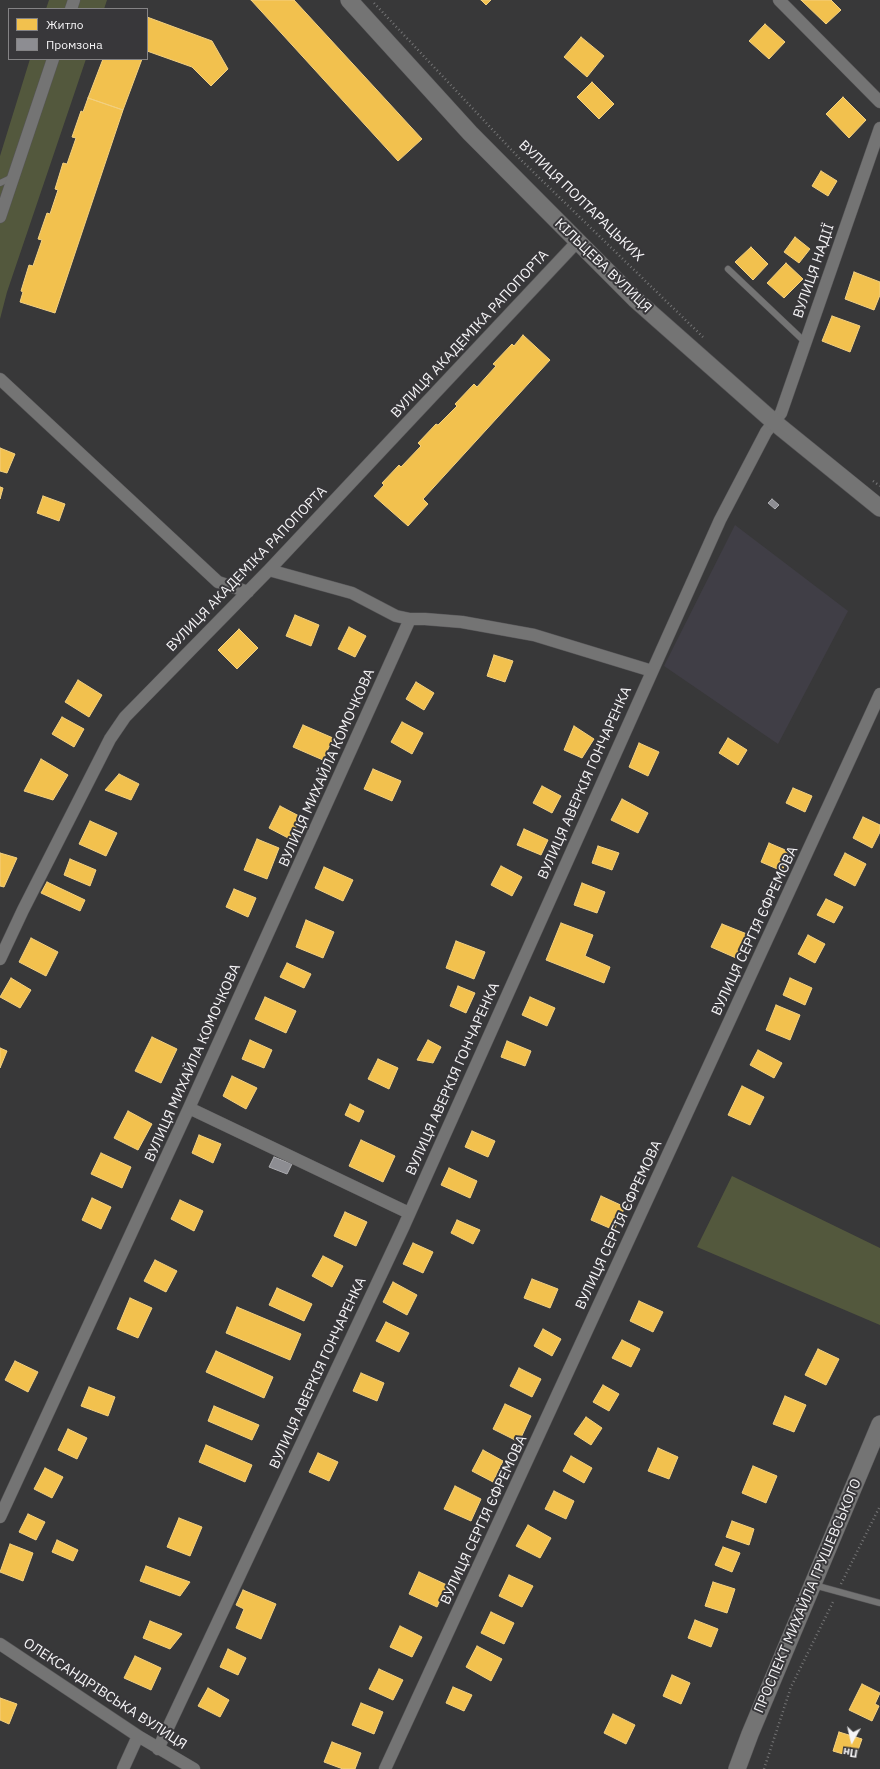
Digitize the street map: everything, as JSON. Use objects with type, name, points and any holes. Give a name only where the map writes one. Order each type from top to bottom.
[{"type":"main road","name":"КІЛЬЦЕВА ВУЛИЦЯ","points":[[349,0],[470,133],[577,242],[672,333],[774,422],[880,508]]},
{"type":"main road","name":"ПРОСПЕКТ МИХАЙЛА ГРУШЕВСЬКОГО","points":[[737,1769],[750,1734],[880,1424]]},
{"type":"street","points":[[779,0],[880,102]]},
{"type":"street","points":[[0,217],[53,60]]},
{"type":"street","name":"ВУЛИЦЯ НАДІЇ","points":[[774,422],[780,413],[880,128]]},
{"type":"street","name":"ВУЛИЦЯ АКАДЕМІКА РАПОПОРТА","points":[[0,959],[23,910],[114,734],[125,717],[269,570],[577,242]]},
{"type":"street","points":[[0,379],[218,582],[248,592]]},
{"type":"street","name":"ВУЛИЦЯ АВЕРКІЯ ГОНЧАРЕНКА","points":[[158,1748],[410,1213],[720,520],[766,432],[774,422]]},
{"type":"street","points":[[269,570],[352,593],[396,616],[410,620],[425,619],[462,622],[534,635],[652,671]]},
{"type":"street","name":"ВУЛИЦЯ МИХАЙЛА КОМОЧКОВА","points":[[0,1517],[189,1108],[410,620]]},
{"type":"street","name":"ВУЛИЦЯ СЕРГІЯ ЄФРЕМОВА","points":[[385,1769],[880,694]]},
{"type":"street","points":[[189,1108],[410,1213]]},
{"type":"street","name":"ОЛЕКСАНДРІВСЬКА ВУЛИЦЯ","points":[[0,1644],[53,1681],[138,1736],[194,1769]]},
{"type":"street","points":[[123,1769],[138,1736]]},
{"type":"lane","points":[[0,183],[13,177]]},
{"type":"lane","points":[[728,269],[805,342]]},
{"type":"lane","points":[[813,1585],[880,1603]]},
{"type":"path","name":"ВУЛИЦЯ ПОЛТАРАЦЬКИХ","points":[[371,0],[520,160],[707,341]]},
{"type":"path","points":[[764,1769],[791,1687],[880,1506]]},
{"type":"shaded area","points":[[735,525],[848,611],[778,744],[664,666]]},
{"type":"green space","points":[[49,0],[107,0],[104,8],[46,8]]},
{"type":"green space","points":[[30,60],[86,60],[7,292],[0,319],[0,156]]},
{"type":"green space","points":[[732,1176],[880,1248],[880,1325],[697,1247]]},
{"type":"building: Житло","points":[[251,0],[294,0],[422,139],[398,161]]},
{"type":"building: Житло","points":[[481,0],[491,0],[486,5]]},
{"type":"building: Житло","points":[[801,0],[831,0],[841,10],[826,24]]},
{"type":"building: Житло","points":[[148,17],[212,41],[228,69],[211,86],[192,67],[148,51]]},
{"type":"building: Житло","points":[[765,24],[785,42],[769,59],[749,41]]},
{"type":"building: Житло","points":[[581,37],[604,56],[587,77],[564,57]]},
{"type":"building: Житло","points":[[103,60],[142,60],[123,110],[88,98]]},
{"type":"building: Житло","points":[[592,82],[614,104],[599,119],[577,97]]},
{"type":"building: Житло","points":[[843,97],[866,120],[849,138],[826,114]]},
{"type":"building: Житло","points":[[88,98],[123,110],[55,313],[20,302],[23,292],[21,291],[29,265],[33,266],[42,240],[38,239],[47,213],[50,214],[58,190],[55,189],[63,163],[67,164],[76,138],[72,137],[81,111],[83,112]]},
{"type":"building: Житло","points":[[821,171],[837,181],[828,196],[812,186]]},
{"type":"building: Житло","points":[[795,237],[810,249],[799,263],[784,252]]},
{"type":"building: Житло","points":[[751,247],[768,264],[753,280],[735,262]]},
{"type":"building: Житло","points":[[786,263],[803,279],[784,298],[767,283]]},
{"type":"building: Житло","points":[[854,272],[880,282],[880,295],[874,310],[845,299]]},
{"type":"building: Житло","points":[[832,316],[860,326],[850,352],[822,341]]},
{"type":"building: Житло","points":[[523,335],[550,360],[423,499],[428,504],[408,526],[374,496],[384,485],[382,483],[399,465],[401,467],[421,446],[418,443],[436,424],[438,425],[457,406],[455,404],[474,384],[477,387],[496,366],[493,364],[512,344],[514,346]]},
{"type":"building: Житло","points":[[0,448],[15,454],[7,473],[0,471]]},
{"type":"building: Житло","points":[[0,487],[3,488],[0,499]]},
{"type":"building: Житло","points":[[43,496],[65,504],[59,521],[37,513]]},
{"type":"building: Житло","points":[[295,615],[319,625],[311,646],[286,636]]},
{"type":"building: Житло","points":[[349,627],[366,636],[355,657],[338,649]]},
{"type":"building: Житло","points":[[239,629],[258,648],[237,669],[218,650]]},
{"type":"building: Житло","points":[[494,655],[513,661],[505,682],[487,676]]},
{"type":"building: Житло","points":[[78,680],[102,695],[89,717],[65,702]]},
{"type":"building: Житло","points":[[416,682],[434,693],[424,710],[406,699]]},
{"type":"building: Житло","points":[[62,717],[84,729],[74,747],[52,734]]},
{"type":"building: Житло","points":[[402,722],[423,733],[412,754],[391,742]]},
{"type":"building: Житло","points":[[303,725],[333,738],[323,760],[293,747]]},
{"type":"building: Житло","points":[[574,726],[594,739],[582,758],[564,750]]},
{"type":"building: Житло","points":[[728,738],[747,750],[738,765],[719,753]]},
{"type":"building: Житло","points":[[639,743],[659,752],[648,776],[629,767]]},
{"type":"building: Житло","points":[[41,759],[68,775],[53,800],[24,791]]},
{"type":"building: Житло","points":[[373,769],[401,781],[392,801],[364,789]]},
{"type":"building: Житло","points":[[119,774],[139,784],[131,800],[105,790]]},
{"type":"building: Житло","points":[[542,786],[561,796],[552,813],[533,803]]},
{"type":"building: Житло","points":[[793,788],[812,796],[805,812],[786,803]]},
{"type":"building: Житло","points":[[622,799],[648,813],[638,833],[611,820]]},
{"type":"building: Житло","points":[[280,806],[301,817],[290,839],[269,828]]},
{"type":"building: Житло","points":[[863,817],[880,825],[880,832],[872,848],[853,838]]},
{"type":"building: Житло","points":[[90,821],[117,833],[106,856],[79,844]]},
{"type":"building: Житло","points":[[524,829],[548,840],[541,855],[517,845]]},
{"type":"building: Житло","points":[[257,839],[279,848],[267,879],[244,870]]},
{"type":"building: Житло","points":[[769,843],[790,852],[782,871],[761,862]]},
{"type":"building: Житло","points":[[598,846],[619,853],[612,870],[592,863]]},
{"type":"building: Житло","points":[[0,853],[17,858],[4,887],[0,886]]},
{"type":"building: Житло","points":[[845,853],[866,864],[855,886],[834,875]]},
{"type":"building: Житло","points":[[70,859],[96,870],[90,886],[64,875]]},
{"type":"building: Житло","points":[[501,866],[522,877],[512,896],[491,885]]},
{"type":"building: Житло","points":[[324,867],[353,880],[343,901],[315,888]]},
{"type":"building: Житло","points":[[47,882],[85,900],[80,911],[41,893]]},
{"type":"building: Житло","points":[[582,883],[605,892],[597,913],[574,905]]},
{"type":"building: Житло","points":[[234,889],[256,898],[248,917],[226,907]]},
{"type":"building: Житло","points":[[826,899],[843,907],[834,923],[817,915]]},
{"type":"building: Житло","points":[[306,920],[334,932],[323,958],[296,947]]},
{"type":"building: Житло","points":[[561,923],[593,935],[585,956],[610,967],[604,983],[546,960]]},
{"type":"building: Житло","points":[[722,924],[747,934],[736,958],[711,947]]},
{"type":"building: Житло","points":[[808,935],[825,944],[815,963],[798,954]]},
{"type":"building: Житло","points":[[31,938],[58,952],[46,976],[19,962]]},
{"type":"building: Житло","points":[[456,941],[485,952],[474,979],[446,968]]},
{"type":"building: Житло","points":[[287,963],[311,974],[304,988],[280,977]]},
{"type":"building: Житло","points":[[11,978],[31,990],[20,1008],[0,997]]},
{"type":"building: Житло","points":[[790,978],[812,988],[805,1005],[783,995]]},
{"type":"building: Житло","points":[[458,986],[475,993],[466,1013],[450,1006]]},
{"type":"building: Житло","points":[[265,997],[296,1011],[286,1033],[255,1019]]},
{"type":"building: Житло","points":[[530,997],[555,1008],[547,1026],[522,1015]]},
{"type":"building: Житло","points":[[776,1005],[800,1015],[790,1040],[766,1030]]},
{"type":"building: Житло","points":[[152,1037],[177,1049],[161,1083],[135,1071]]},
{"type":"building: Житло","points":[[250,1040],[272,1050],[264,1068],[242,1059]]},
{"type":"building: Житло","points":[[428,1040],[441,1047],[433,1063],[417,1060]]},
{"type":"building: Житло","points":[[507,1041],[531,1051],[525,1066],[501,1057]]},
{"type":"building: Житло","points":[[0,1048],[7,1051],[0,1068]]},
{"type":"building: Житло","points":[[758,1050],[782,1063],[774,1078],[750,1065]]},
{"type":"building: Житло","points":[[378,1059],[398,1068],[389,1089],[368,1079]]},
{"type":"building: Житло","points":[[232,1076],[257,1088],[246,1109],[223,1096]]},
{"type":"building: Житло","points":[[742,1086],[764,1097],[750,1125],[728,1115]]},
{"type":"building: Житло","points":[[350,1104],[364,1111],[359,1122],[345,1115]]},
{"type":"building: Житло","points":[[128,1111],[152,1124],[138,1150],[114,1138]]},
{"type":"building: Житло","points":[[472,1131],[495,1141],[488,1157],[465,1147]]},
{"type":"building: Житло","points":[[199,1135],[221,1144],[213,1163],[192,1153]]},
{"type":"building: Житло","points":[[361,1140],[395,1156],[383,1182],[349,1166]]},
{"type":"building: Житло","points":[[101,1153],[131,1167],[122,1188],[91,1174]]},
{"type":"building: Житло","points":[[449,1168],[477,1181],[470,1198],[441,1185]]},
{"type":"building: Житло","points":[[601,1196],[625,1207],[614,1230],[591,1220]]},
{"type":"building: Житло","points":[[92,1198],[111,1207],[101,1229],[82,1220]]},
{"type":"building: Житло","points":[[180,1200],[203,1211],[194,1231],[171,1219]]},
{"type":"building: Житло","points":[[345,1212],[367,1222],[356,1246],[334,1236]]},
{"type":"building: Житло","points":[[457,1220],[480,1230],[473,1244],[451,1233]]},
{"type":"building: Житло","points":[[413,1243],[433,1252],[423,1273],[403,1264]]},
{"type":"building: Житло","points":[[323,1256],[343,1266],[332,1287],[312,1276]]},
{"type":"building: Житло","points":[[155,1260],[177,1271],[166,1292],[144,1281]]},
{"type":"building: Житло","points":[[532,1279],[558,1289],[550,1308],[524,1298]]},
{"type":"building: Житло","points":[[393,1282],[417,1295],[407,1315],[383,1302]]},
{"type":"building: Житло","points":[[277,1288],[312,1304],[304,1321],[269,1305]]},
{"type":"building: Житло","points":[[130,1298],[152,1308],[138,1338],[117,1329]]},
{"type":"building: Житло","points":[[639,1301],[663,1312],[653,1332],[630,1321]]},
{"type":"building: Житло","points":[[237,1307],[301,1334],[290,1360],[226,1333]]},
{"type":"building: Житло","points":[[386,1322],[409,1333],[399,1352],[376,1341]]},
{"type":"building: Житло","points":[[543,1329],[561,1339],[552,1356],[534,1346]]},
{"type":"building: Житло","points":[[622,1340],[640,1349],[631,1367],[612,1358]]},
{"type":"building: Житло","points":[[818,1349],[839,1359],[826,1385],[805,1375]]},
{"type":"building: Житло","points":[[216,1351],[273,1377],[264,1398],[206,1372]]},
{"type":"building: Житло","points":[[15,1361],[38,1372],[28,1392],[5,1380]]},
{"type":"building: Житло","points":[[519,1368],[541,1379],[532,1397],[510,1386]]},
{"type":"building: Житло","points":[[361,1373],[384,1383],[377,1401],[353,1391]]},
{"type":"building: Житло","points":[[603,1385],[619,1394],[609,1411],[593,1402]]},
{"type":"building: Житло","points":[[89,1387],[115,1397],[108,1416],[81,1406]]},
{"type":"building: Житло","points":[[785,1396],[806,1405],[794,1432],[773,1424]]},
{"type":"building: Житло","points":[[505,1404],[531,1416],[519,1442],[493,1429]]},
{"type":"building: Житло","points":[[214,1406],[259,1425],[252,1440],[208,1421]]},
{"type":"building: Житло","points":[[586,1417],[602,1428],[591,1445],[574,1434]]},
{"type":"building: Житло","points":[[68,1429],[87,1438],[77,1459],[58,1450]]},
{"type":"building: Житло","points":[[206,1445],[252,1465],[245,1482],[199,1462]]},
{"type":"building: Житло","points":[[658,1448],[678,1457],[669,1479],[648,1471]]},
{"type":"building: Житло","points":[[483,1450],[503,1461],[493,1482],[472,1471]]},
{"type":"building: Житло","points":[[318,1453],[338,1462],[329,1481],[309,1472]]},
{"type":"building: Житло","points":[[571,1456],[592,1468],[584,1483],[563,1471]]},
{"type":"building: Житло","points":[[753,1466],[777,1476],[766,1503],[742,1493]]},
{"type":"building: Житло","points":[[45,1468],[63,1477],[52,1498],[34,1489]]},
{"type":"building: Житло","points":[[455,1486],[481,1499],[471,1521],[444,1509]]},
{"type":"building: Житло","points":[[554,1491],[574,1501],[566,1519],[545,1509]]},
{"type":"building: Житло","points":[[28,1514],[45,1522],[36,1540],[19,1532]]},
{"type":"building: Житло","points":[[179,1518],[202,1527],[190,1556],[167,1547]]},
{"type":"building: Житло","points":[[732,1521],[754,1529],[749,1545],[726,1537]]},
{"type":"building: Житло","points":[[528,1525],[551,1538],[540,1558],[516,1546]]},
{"type":"building: Житло","points":[[57,1540],[78,1550],[73,1561],[52,1552]]},
{"type":"building: Житло","points":[[10,1544],[33,1553],[23,1581],[0,1572]]},
{"type":"building: Житло","points":[[723,1547],[740,1553],[732,1572],[715,1565]]},
{"type":"building: Житло","points":[[146,1566],[190,1582],[180,1596],[140,1581]]},
{"type":"building: Житло","points":[[419,1572],[447,1585],[437,1607],[409,1594]]},
{"type":"building: Житло","points":[[509,1575],[533,1586],[522,1607],[499,1596]]},
{"type":"building: Житло","points":[[713,1582],[735,1589],[727,1613],[705,1606]]},
{"type":"building: Житло","points":[[243,1590],[276,1604],[261,1639],[236,1628],[244,1609],[236,1605]]},
{"type":"building: Житло","points":[[491,1612],[514,1623],[504,1644],[481,1633]]},
{"type":"building: Житло","points":[[695,1620],[718,1629],[711,1647],[688,1638]]},
{"type":"building: Житло","points":[[150,1621],[182,1634],[170,1649],[143,1638]]},
{"type":"building: Житло","points":[[400,1626],[422,1637],[412,1657],[390,1647]]},
{"type":"building: Житло","points":[[477,1646],[502,1659],[491,1681],[466,1667]]},
{"type":"building: Житло","points":[[228,1649],[246,1658],[238,1675],[220,1667]]},
{"type":"building: Житло","points":[[135,1656],[161,1668],[151,1690],[124,1678]]},
{"type":"building: Житло","points":[[379,1669],[403,1680],[393,1700],[369,1689]]},
{"type":"building: Житло","points":[[672,1675],[690,1683],[681,1704],[663,1696]]},
{"type":"building: Житло","points":[[862,1684],[880,1693],[875,1704],[879,1706],[872,1721],[849,1710]]},
{"type":"building: Житло","points":[[453,1687],[472,1695],[464,1711],[446,1703]]},
{"type":"building: Житло","points":[[208,1688],[229,1700],[220,1717],[198,1706]]},
{"type":"building: Житло","points":[[0,1698],[17,1704],[9,1724],[0,1720]]},
{"type":"building: Житло","points":[[361,1703],[383,1712],[374,1734],[352,1725]]},
{"type":"building: Житло","points":[[613,1714],[635,1725],[626,1744],[604,1733]]},
{"type":"building: Житло","points":[[839,1732],[862,1739],[857,1753],[846,1749],[843,1754],[833,1751]]},
{"type":"building: Житло","points":[[332,1742],[361,1753],[355,1769],[343,1769],[324,1762]]},
{"type":"building: Промзона","points":[[772,499],[779,505],[775,509],[768,503]]},
{"type":"building: Промзона","points":[[274,1157],[292,1164],[287,1174],[269,1167]]}]
